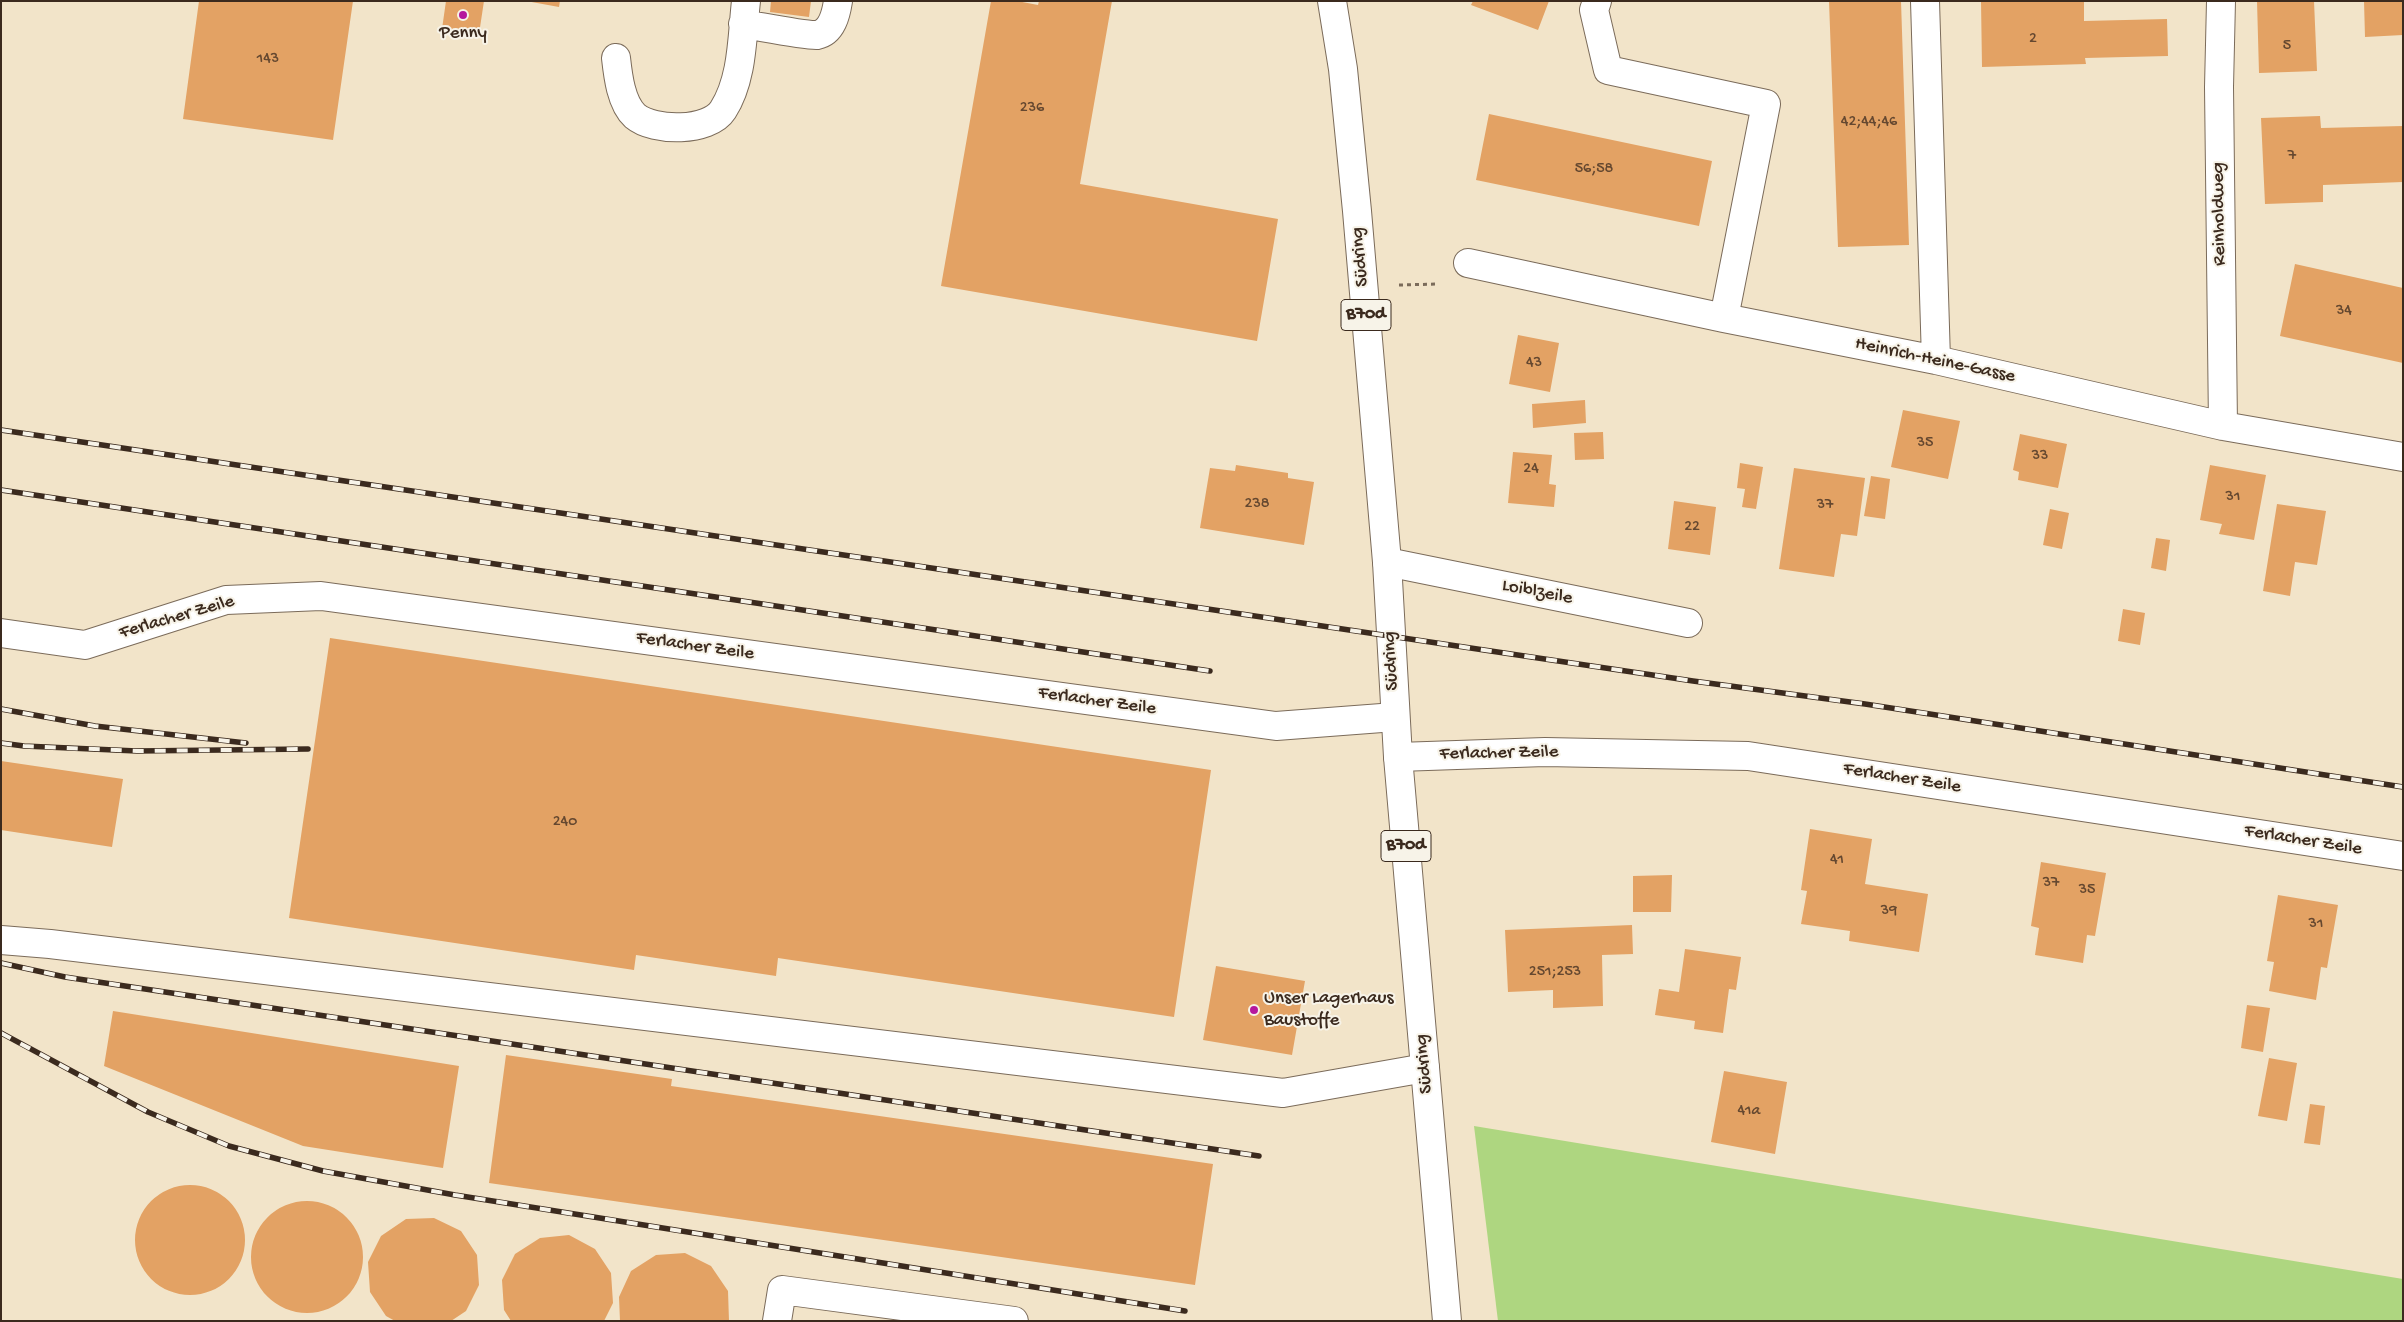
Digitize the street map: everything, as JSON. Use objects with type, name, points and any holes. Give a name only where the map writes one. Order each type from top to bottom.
[{"type":"street","points":[[616,58],[620,90],[635,116],[659,126],[688,128],[710,122],[722,112],[731,96],[736,78],[745,13],[816,35],[828,28],[836,16],[838,1]]},
{"type":"street","name":"Südring","points":[[1332,1],[1343,69],[1363,287],[1386,562],[1398,756],[1447,1321]]},
{"type":"street","points":[[1597,1],[1594,10],[1608,70],[1766,104],[1724,318]]},
{"type":"street","points":[[1925,1],[1936,360]]},
{"type":"street","name":"Reinholdweg","points":[[2221,1],[2219,87],[2223,426]]},
{"type":"street","name":"Heinrich-Heine-Gasse","points":[[1468,263],[1724,318],[1936,360],[2223,426],[2403,457]]},
{"type":"street","name":"Loiblzeile","points":[[1386,562],[1688,623]]},
{"type":"street","name":"Ferlacher Zeile","points":[[1,633],[85,645],[226,600],[321,596],[1276,726],[1395,718]]},
{"type":"street","name":"Ferlacher Zeile","points":[[1398,756],[1545,752],[1748,756],[2403,856]]},
{"type":"street","points":[[1,940],[60,945],[1283,1093],[1425,1068]]},
{"type":"street","points":[[777,1321],[782,1290],[1014,1321]]},
{"type":"path","points":[[1363,287],[1466,282],[1468,263]]},
{"type":"green space","points":[[1474,1126],[2403,1279],[2403,1321],[1498,1321]]},
{"type":"building","points":[[199,1],[353,1],[333,140],[183,119]]},
{"type":"building","name":"Penny","points":[[446,1],[484,1],[479,34],[442,29]]},
{"type":"building","name":"Penny","points":[[526,1],[560,1],[559,7]]},
{"type":"building","points":[[771,1],[811,1],[809,17],[770,12]]},
{"type":"building","points":[[991,1],[1017,1],[1038,5],[1039,1],[1112,1],[1080,184],[1278,219],[1257,341],[941,286]]},
{"type":"building","points":[[1473,1],[1549,1],[1538,30],[1471,5]]},
{"type":"building","points":[[1829,1],[1901,1],[1909,245],[1838,247]]},
{"type":"building","points":[[1981,1],[2084,1],[2084,21],[2167,19],[2168,56],[2085,58],[2086,64],[1982,67]]},
{"type":"building","points":[[2257,1],[2314,1],[2317,71],[2259,73]]},
{"type":"building","points":[[2364,1],[2403,1],[2403,35],[2365,37]]},
{"type":"building","points":[[1489,114],[1712,161],[1699,226],[1476,180]]},
{"type":"building","points":[[2320,116],[2321,128],[2403,126],[2403,182],[2323,185],[2323,202],[2265,204],[2261,118]]},
{"type":"building","points":[[2295,264],[2403,288],[2403,363],[2280,336]]},
{"type":"building","points":[[1518,335],[1559,343],[1550,392],[1509,384]]},
{"type":"building","points":[[1585,400],[1586,423],[1533,428],[1532,404]]},
{"type":"building","points":[[1903,410],[1960,421],[1948,479],[1891,467]]},
{"type":"building","points":[[1603,432],[1604,459],[1575,460],[1574,433]]},
{"type":"building","points":[[2020,434],[2067,444],[2058,488],[2018,480],[2019,472],[2013,470]]},
{"type":"building","points":[[1513,452],[1552,455],[1549,484],[1556,485],[1554,507],[1508,503]]},
{"type":"building","points":[[1740,463],[1763,467],[1756,509],[1742,507],[1745,489],[1737,488]]},
{"type":"building","points":[[1236,465],[1288,473],[1288,478],[1314,482],[1304,545],[1200,528],[1210,468],[1235,471]]},
{"type":"building","points":[[2210,465],[2266,475],[2254,540],[2219,534],[2222,524],[2200,520]]},
{"type":"building","points":[[1794,468],[1865,478],[1857,536],[1841,534],[1834,577],[1779,569]]},
{"type":"building","points":[[1871,476],[1890,479],[1885,519],[1864,516]]},
{"type":"building","points":[[1674,501],[1716,507],[1710,555],[1668,549]]},
{"type":"building","points":[[2277,504],[2326,511],[2317,565],[2295,562],[2290,596],[2263,591]]},
{"type":"building","points":[[2050,509],[2069,513],[2062,549],[2043,545]]},
{"type":"building","points":[[2156,538],[2170,540],[2166,571],[2151,568]]},
{"type":"building","points":[[2123,609],[2145,613],[2140,645],[2118,641]]},
{"type":"building","points":[[330,638],[1211,770],[1174,1017],[778,958],[776,976],[636,955],[634,970],[289,918]]},
{"type":"building","points":[[1,761],[123,779],[112,847],[1,830]]},
{"type":"building","points":[[1810,829],[1872,839],[1865,884],[1928,894],[1919,952],[1849,941],[1850,931],[1801,924],[1807,891],[1801,890]]},
{"type":"building","points":[[2041,862],[2106,873],[2095,936],[2087,935],[2083,963],[2035,955],[2039,928],[2031,926]]},
{"type":"building","points":[[1672,875],[1671,912],[1633,912],[1633,876]]},
{"type":"building","points":[[2278,895],[2338,905],[2327,968],[2321,967],[2316,1000],[2269,991],[2274,962],[2267,961]]},
{"type":"building","points":[[1632,925],[1633,954],[1602,955],[1603,1006],[1553,1008],[1553,990],[1508,992],[1505,930]]},
{"type":"building","points":[[1685,949],[1741,957],[1736,990],[1729,989],[1723,1033],[1694,1029],[1695,1021],[1655,1015],[1659,989],[1679,992]]},
{"type":"building","name":"Unser Lagerhaus Baustoffe","points":[[1216,966],[1305,981],[1292,1055],[1203,1040]]},
{"type":"building","points":[[2247,1005],[2270,1008],[2263,1052],[2241,1048]]},
{"type":"building","points":[[113,1011],[459,1066],[443,1168],[303,1146],[104,1066]]},
{"type":"building","points":[[506,1055],[672,1079],[671,1086],[1213,1164],[1195,1285],[489,1183]]},
{"type":"building","points":[[2269,1058],[2297,1063],[2287,1121],[2258,1116]]},
{"type":"building","points":[[1724,1071],[1787,1082],[1775,1154],[1711,1142]]},
{"type":"building","points":[[2310,1104],[2325,1106],[2320,1145],[2304,1143]]},
{"type":"building","points":[[190,1185],[211,1189],[229,1201],[241,1219],[245,1240],[241,1261],[229,1279],[211,1291],[190,1295],[169,1291],[151,1279],[139,1261],[135,1240],[139,1219],[151,1201],[169,1189]]},
{"type":"building","points":[[307,1201],[318,1202],[328,1206],[346,1218],[358,1236],[362,1246],[362,1268],[358,1278],[346,1296],[328,1308],[318,1312],[307,1313],[296,1312],[286,1308],[268,1296],[256,1278],[252,1268],[251,1257],[252,1246],[256,1236],[268,1218],[286,1206],[296,1202]]},
{"type":"building","points":[[434,1218],[461,1231],[477,1255],[479,1285],[466,1311],[451,1321],[395,1321],[386,1316],[370,1292],[368,1262],[381,1236],[406,1219]]},
{"type":"building","points":[[569,1235],[595,1249],[611,1273],[613,1303],[604,1321],[511,1321],[504,1310],[502,1280],[515,1254],[540,1238]]},
{"type":"building","points":[[685,1253],[711,1266],[728,1291],[729,1321],[620,1321],[619,1297],[631,1271],[656,1255]]},
{"type":"railway","points":[[1,430],[1693,681],[1865,704],[2403,787]]},
{"type":"railway","points":[[1,490],[1210,671]]},
{"type":"railway","points":[[1,709],[95,726],[246,743]]},
{"type":"railway","points":[[1,743],[24,746],[137,751],[308,749]]},
{"type":"railway","points":[[1,963],[65,977],[1259,1156]]},
{"type":"railway","points":[[1,1033],[148,1112],[229,1146],[323,1171],[455,1195],[1185,1311]]},
{"type":"place","name":"Penny","points":[[463,15]]},
{"type":"place","name":"Unser Lagerhaus Baustoffe","points":[[1254,1010]]}]
